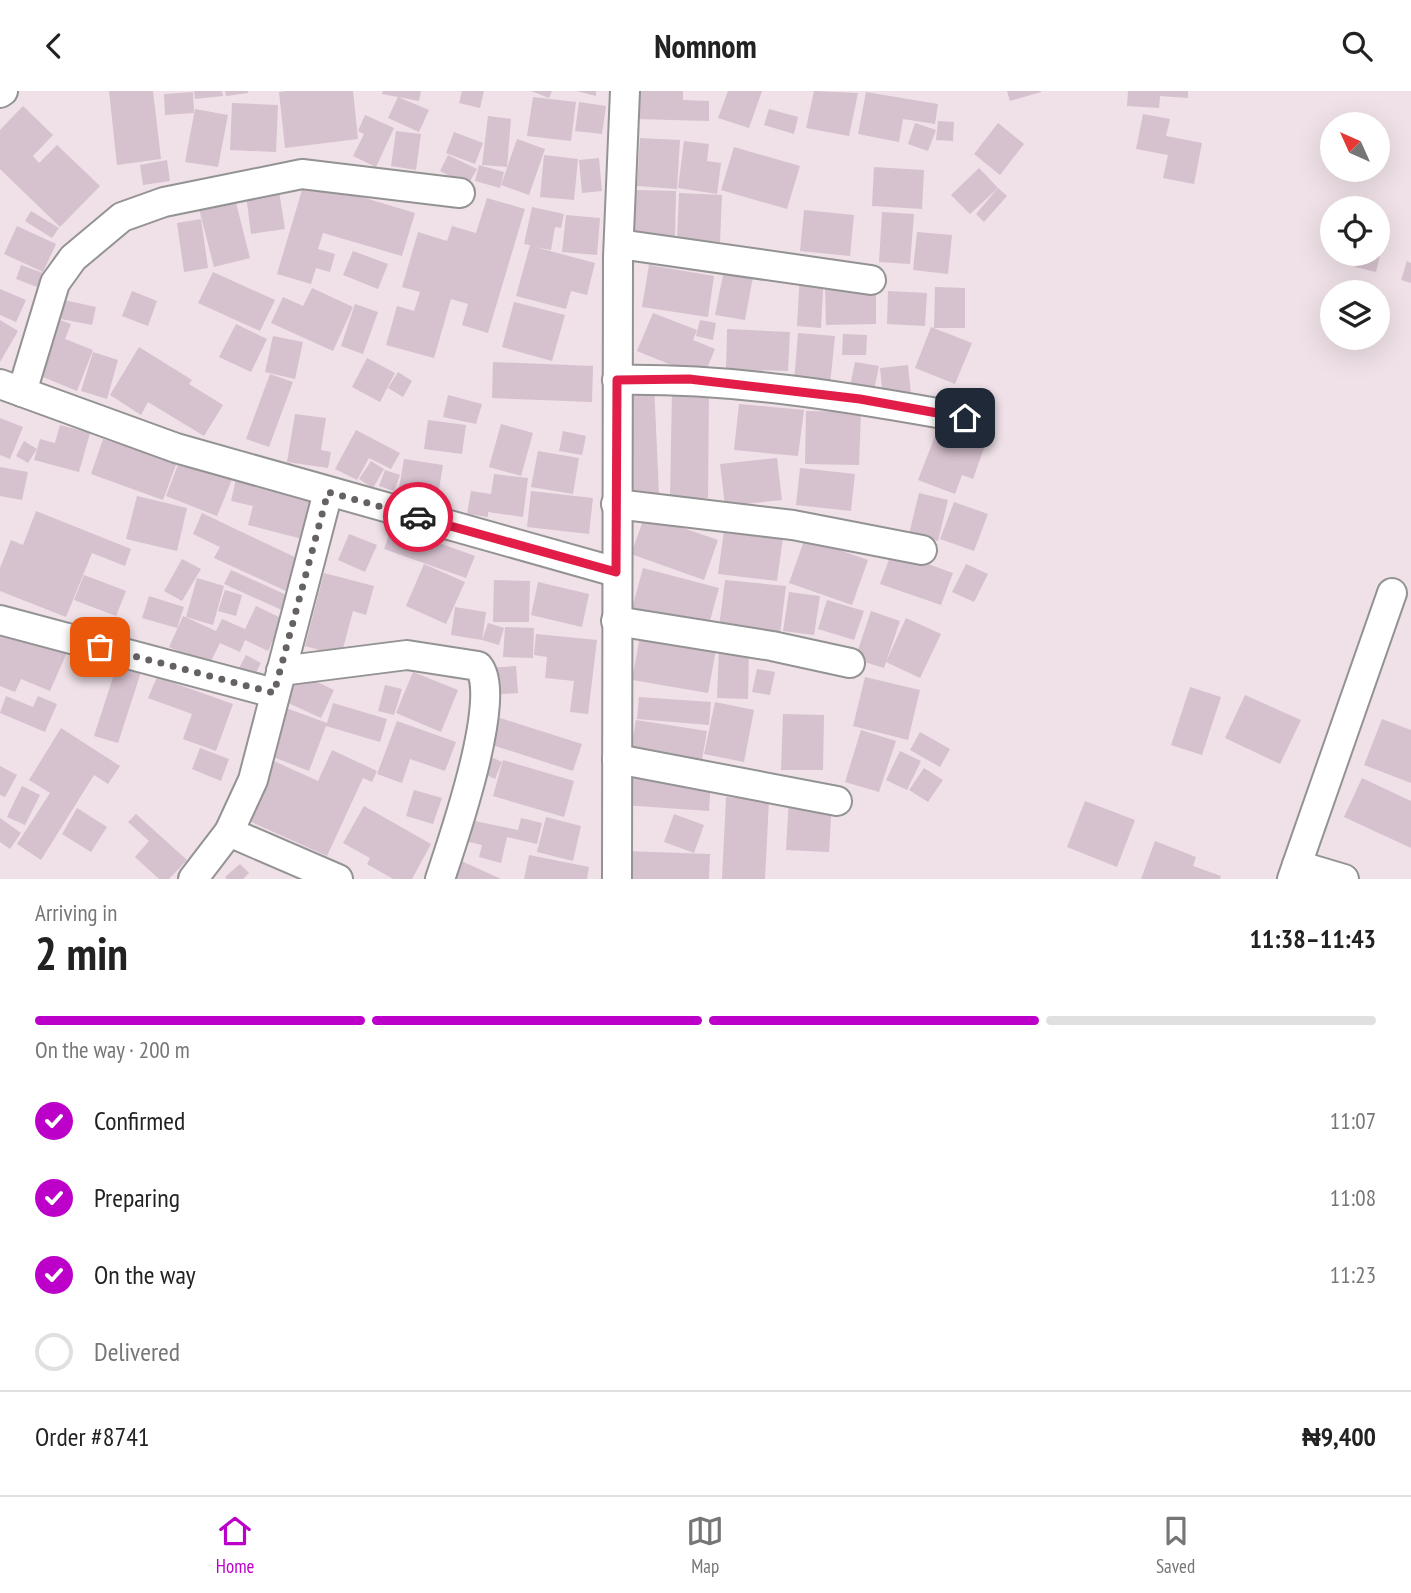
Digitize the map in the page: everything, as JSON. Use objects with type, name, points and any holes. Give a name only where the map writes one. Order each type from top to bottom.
[{"type":"street","points":[[617,879],[617,380],[625,91]]},
{"type":"street","points":[[460,193],[302,174],[164,202],[122,218],[73,258],[55,283],[11,388],[176,448],[616,572]]},
{"type":"street","points":[[619,244],[871,280]]},
{"type":"street","points":[[617,380],[689,379],[860,399],[965,418]]},
{"type":"street","points":[[193,879],[229,832],[253,780],[328,492]]},
{"type":"street","points":[[616,504],[793,525],[922,550]]},
{"type":"street","points":[[1344,879],[1295,872],[1392,593]]},
{"type":"street","points":[[0,620],[277,682],[407,655],[478,666],[485,681],[477,755],[472,781],[440,879]]},
{"type":"street","points":[[617,621],[772,646],[850,663]]},
{"type":"street","points":[[617,758],[837,801]]},
{"type":"street","points":[[229,832],[338,879]]},
{"type":"building","points":[[109,91],[153,91],[161,159],[117,165]]},
{"type":"building","points":[[194,91],[222,91],[223,96],[195,99]]},
{"type":"building","points":[[225,91],[248,91],[248,93],[226,96]]},
{"type":"building","points":[[353,91],[358,139],[285,148],[279,92]]},
{"type":"building","points":[[383,91],[421,91],[419,101],[382,94]]},
{"type":"building","points":[[462,91],[484,91],[480,108],[459,103]]},
{"type":"building","points":[[531,91],[552,91],[549,98]]},
{"type":"building","points":[[576,91],[596,91],[596,96]]},
{"type":"building","points":[[636,91],[683,91],[683,100],[709,101],[709,121],[635,119]]},
{"type":"building","points":[[728,91],[762,91],[749,128],[718,118]]},
{"type":"building","points":[[814,91],[858,93],[849,136],[806,128]]},
{"type":"building","points":[[1007,91],[1041,91],[1041,92],[1010,101]]},
{"type":"building","points":[[1128,91],[1188,91],[1188,98],[1160,96],[1159,108],[1127,106]]},
{"type":"building","points":[[193,92],[194,113],[165,115],[164,94]]},
{"type":"building","points":[[866,92],[938,104],[935,124],[903,119],[899,142],[858,134]]},
{"type":"building","points":[[398,97],[429,110],[419,132],[388,118]]},
{"type":"building","points":[[533,97],[576,102],[571,141],[527,136]]},
{"type":"building","points":[[579,102],[606,106],[602,134],[575,131]]},
{"type":"building","points":[[232,103],[278,105],[276,152],[230,150]]},
{"type":"building","points":[[23,106],[53,135],[33,156],[39,163],[57,145],[100,186],[60,227],[0,169],[0,130]]},
{"type":"building","points":[[195,109],[228,115],[218,167],[185,162]]},
{"type":"building","points":[[769,109],[798,117],[794,134],[764,125]]},
{"type":"building","points":[[1143,114],[1170,119],[1166,136],[1202,143],[1194,184],[1163,178],[1168,155],[1136,149]]},
{"type":"building","points":[[365,115],[394,128],[376,167],[353,156],[364,134],[358,131]]},
{"type":"building","points":[[488,116],[511,119],[507,167],[482,165]]},
{"type":"building","points":[[938,121],[954,122],[953,141],[936,140]]},
{"type":"building","points":[[915,123],[936,130],[928,151],[908,144]]},
{"type":"building","points":[[998,123],[1024,144],[1000,175],[974,154]]},
{"type":"building","points":[[396,131],[421,134],[416,170],[391,166]]},
{"type":"building","points":[[454,132],[483,143],[475,164],[446,153]]},
{"type":"building","points":[[640,138],[680,140],[677,189],[637,186]]},
{"type":"building","points":[[517,139],[545,149],[529,195],[501,185]]},
{"type":"building","points":[[684,141],[709,144],[707,161],[721,163],[717,194],[678,188]]},
{"type":"building","points":[[734,147],[800,166],[787,209],[721,190]]},
{"type":"building","points":[[448,155],[477,169],[468,185],[440,171]]},
{"type":"building","points":[[544,155],[578,159],[574,200],[540,197]]},
{"type":"building","points":[[599,158],[602,191],[582,193],[579,160]]},
{"type":"building","points":[[167,160],[170,181],[143,185],[140,165]]},
{"type":"building","points":[[479,165],[504,172],[500,188],[475,181]]},
{"type":"building","points":[[874,167],[924,170],[922,209],[872,206]]},
{"type":"building","points":[[979,168],[998,188],[970,214],[951,195]]},
{"type":"building","points":[[305,180],[415,213],[402,256],[323,233],[318,249],[335,254],[330,272],[316,268],[311,284],[277,274]]},
{"type":"building","points":[[998,188],[1007,196],[984,222],[976,214]]},
{"type":"building","points":[[635,190],[676,191],[675,236],[634,235]]},
{"type":"building","points":[[279,191],[285,229],[251,234],[246,195]]},
{"type":"building","points":[[679,193],[722,195],[720,242],[677,240]]},
{"type":"building","points":[[487,198],[525,209],[488,333],[462,325],[468,304],[451,299],[434,358],[386,345],[397,306],[414,311],[420,292],[402,287],[418,232],[447,241],[452,226],[476,233]]},
{"type":"building","points":[[235,199],[250,258],[214,267],[199,209]]},
{"type":"building","points":[[532,207],[564,214],[561,228],[555,227],[551,250],[535,247],[595,263],[587,295],[571,291],[566,309],[516,296],[530,245],[524,244]]},
{"type":"building","points":[[804,210],[854,215],[850,256],[800,251]]},
{"type":"building","points":[[31,211],[59,228],[52,238],[25,221]]},
{"type":"building","points":[[882,212],[914,214],[910,264],[879,262]]},
{"type":"building","points":[[566,215],[600,218],[597,255],[562,252]]},
{"type":"building","points":[[201,219],[208,268],[184,272],[177,223]]},
{"type":"building","points":[[17,226],[56,244],[43,272],[4,254]]},
{"type":"building","points":[[917,232],[952,235],[948,274],[913,270]]},
{"type":"building","points":[[353,251],[388,264],[378,289],[343,275]]},
{"type":"building","points":[[1407,261],[1411,263],[1411,283],[1401,280]]},
{"type":"building","points":[[21,265],[43,273],[37,287],[16,279]]},
{"type":"building","points":[[649,265],[714,276],[708,317],[642,307]]},
{"type":"building","points":[[725,265],[754,271],[745,320],[715,315]]},
{"type":"building","points":[[1355,266],[1378,266],[1376,272]]},
{"type":"building","points":[[213,272],[275,300],[260,331],[198,303]]},
{"type":"building","points":[[800,273],[824,274],[821,328],[797,326]]},
{"type":"building","points":[[825,287],[876,287],[876,324],[826,325]]},
{"type":"building","points":[[935,287],[965,288],[965,328],[934,328]]},
{"type":"building","points":[[312,288],[353,307],[333,351],[271,323],[283,297],[303,306]]},
{"type":"building","points":[[0,289],[26,300],[16,322],[0,315]]},
{"type":"building","points":[[132,291],[157,301],[148,326],[122,316]]},
{"type":"building","points":[[888,291],[927,293],[925,326],[887,324]]},
{"type":"building","points":[[64,300],[96,307],[92,325],[61,319]]},
{"type":"building","points":[[514,302],[565,315],[552,361],[502,347]]},
{"type":"building","points":[[355,304],[378,312],[363,354],[341,346]]},
{"type":"building","points":[[653,313],[697,330],[693,340],[715,349],[703,378],[637,351]]},
{"type":"building","points":[[55,318],[71,324],[65,339],[93,350],[77,391],[33,373]]},
{"type":"building","points":[[0,320],[18,331],[0,362]]},
{"type":"building","points":[[700,320],[716,323],[713,340],[696,336]]},
{"type":"building","points":[[236,324],[267,339],[251,372],[219,357]]},
{"type":"building","points":[[931,327],[972,343],[955,384],[915,368]]},
{"type":"building","points":[[727,329],[790,332],[788,371],[726,369]]},
{"type":"building","points":[[798,333],[835,336],[830,385],[794,381]]},
{"type":"building","points":[[843,334],[867,335],[866,355],[842,355]]},
{"type":"building","points":[[273,336],[303,342],[295,379],[265,372]]},
{"type":"building","points":[[139,347],[192,380],[189,384],[223,405],[204,436],[148,402],[141,415],[110,395]]},
{"type":"building","points":[[93,352],[118,360],[107,399],[81,391]]},
{"type":"building","points":[[367,358],[395,373],[380,402],[352,387]]},
{"type":"building","points":[[493,362],[593,366],[592,402],[492,398]]},
{"type":"building","points":[[855,362],[879,366],[874,390],[850,386]]},
{"type":"building","points":[[908,365],[911,395],[883,398],[880,368]]},
{"type":"building","points":[[398,372],[412,381],[403,397],[388,388]]},
{"type":"building","points":[[270,374],[293,382],[269,447],[246,439]]},
{"type":"building","points":[[654,383],[659,495],[630,496],[625,385]]},
{"type":"building","points":[[672,390],[709,390],[708,498],[670,498]]},
{"type":"building","points":[[448,395],[482,404],[476,424],[443,417]]},
{"type":"building","points":[[739,404],[804,410],[798,456],[734,450]]},
{"type":"building","points":[[806,411],[861,412],[859,465],[805,464]]},
{"type":"building","points":[[295,414],[326,418],[321,450],[331,452],[328,468],[287,462]]},
{"type":"building","points":[[0,418],[23,427],[10,459],[0,455]]},
{"type":"building","points":[[428,420],[466,425],[462,454],[424,449]]},
{"type":"building","points":[[501,424],[533,433],[521,476],[489,467]]},
{"type":"building","points":[[60,425],[90,433],[79,472],[34,460],[40,439],[55,443]]},
{"type":"building","points":[[356,430],[400,453],[391,469],[369,458],[357,480],[335,469]]},
{"type":"building","points":[[563,431],[586,436],[582,455],[559,451]]},
{"type":"building","points":[[937,431],[984,448],[973,479],[962,475],[955,494],[918,480]]},
{"type":"building","points":[[103,439],[177,462],[163,500],[91,474]]},
{"type":"building","points":[[24,441],[37,449],[28,463],[16,456]]},
{"type":"building","points":[[538,451],[579,458],[573,494],[531,487]]},
{"type":"building","points":[[181,457],[233,477],[217,516],[166,496]]},
{"type":"building","points":[[777,458],[782,500],[725,506],[720,464]]},
{"type":"building","points":[[404,459],[443,465],[437,501],[398,494]]},
{"type":"building","points":[[371,461],[384,469],[373,488],[359,479]]},
{"type":"building","points":[[0,467],[28,472],[22,500],[0,496]]},
{"type":"building","points":[[800,468],[855,474],[851,511],[796,505]]},
{"type":"building","points":[[385,470],[400,475],[394,491],[379,486]]},
{"type":"building","points":[[494,474],[528,478],[523,517],[488,512],[488,517],[467,514],[471,491],[491,494]]},
{"type":"building","points":[[236,479],[317,500],[306,540],[248,525],[253,506],[231,501]]},
{"type":"building","points":[[531,491],[593,498],[589,534],[527,527]]},
{"type":"building","points":[[919,493],[948,500],[938,541],[909,534]]},
{"type":"building","points":[[137,496],[187,508],[177,551],[126,539]]},
{"type":"building","points":[[954,502],[988,514],[974,551],[940,539]]},
{"type":"building","points":[[36,511],[131,549],[125,566],[92,553],[66,617],[0,591],[0,568],[11,540],[23,545]]},
{"type":"building","points":[[202,513],[301,560],[286,591],[214,558],[220,547],[193,534]]},
{"type":"building","points":[[645,515],[718,540],[704,580],[631,554]]},
{"type":"building","points":[[392,526],[475,556],[466,578],[384,549]]},
{"type":"building","points":[[724,531],[783,538],[777,581],[718,574]]},
{"type":"building","points":[[349,534],[377,545],[365,572],[338,560]]},
{"type":"building","points":[[805,538],[868,560],[852,605],[789,583]]},
{"type":"building","points":[[892,551],[953,573],[941,605],[880,584]]},
{"type":"building","points":[[182,559],[201,569],[182,601],[164,591]]},
{"type":"building","points":[[424,564],[465,582],[446,624],[406,606]]},
{"type":"building","points":[[966,564],[988,574],[974,602],[952,592]]},
{"type":"building","points":[[643,568],[719,588],[708,628],[632,608]]},
{"type":"building","points":[[231,570],[291,597],[284,611],[224,584]]},
{"type":"building","points":[[324,573],[374,586],[366,615],[353,611],[341,656],[305,646]]},
{"type":"building","points":[[84,575],[126,591],[116,616],[74,600]]},
{"type":"building","points":[[197,578],[224,586],[213,625],[186,617]]},
{"type":"building","points":[[494,580],[530,581],[529,622],[493,622]]},
{"type":"building","points":[[725,580],[786,586],[780,634],[719,627]]},
{"type":"building","points":[[538,582],[589,594],[582,627],[531,615]]},
{"type":"building","points":[[225,590],[242,595],[236,616],[218,611]]},
{"type":"building","points":[[789,592],[820,596],[814,635],[783,631]]},
{"type":"building","points":[[149,596],[184,607],[177,628],[142,618]]},
{"type":"building","points":[[827,600],[864,611],[854,640],[818,629]]},
{"type":"building","points":[[256,606],[283,619],[268,651],[245,640],[240,652],[220,643],[209,665],[169,647],[183,616],[216,631],[222,619],[245,629]]},
{"type":"building","points":[[455,607],[486,612],[482,640],[451,635]]},
{"type":"building","points":[[871,611],[900,621],[884,668],[855,659]]},
{"type":"building","points":[[906,618],[941,634],[920,678],[886,662]]},
{"type":"building","points":[[488,623],[504,628],[499,645],[482,640]]},
{"type":"building","points":[[505,627],[534,628],[533,658],[503,657]]},
{"type":"building","points":[[0,628],[67,652],[50,691],[21,679],[15,692],[0,686]]},
{"type":"building","points":[[536,634],[597,640],[588,714],[570,712],[574,681],[545,678],[547,657],[534,655]]},
{"type":"building","points":[[640,636],[716,650],[708,693],[632,680]]},
{"type":"building","points":[[719,648],[749,648],[748,699],[717,698]]},
{"type":"building","points":[[246,655],[261,663],[253,678],[238,670]]},
{"type":"building","points":[[117,665],[141,672],[118,743],[94,736]]},
{"type":"building","points":[[516,666],[518,693],[489,695],[487,668]]},
{"type":"building","points":[[757,669],[775,672],[770,695],[752,692]]},
{"type":"building","points":[[413,672],[458,690],[441,732],[396,713]]},
{"type":"building","points":[[300,674],[334,690],[321,718],[286,702]]},
{"type":"building","points":[[157,677],[233,704],[216,751],[183,739],[192,714],[148,698]]},
{"type":"building","points":[[865,677],[920,690],[908,740],[853,726]]},
{"type":"building","points":[[385,685],[402,689],[394,715],[378,711]]},
{"type":"building","points":[[1190,687],[1221,697],[1202,755],[1171,745]]},
{"type":"building","points":[[1245,695],[1301,720],[1280,764],[1225,738]]},
{"type":"building","points":[[6,696],[33,707],[38,696],[57,704],[45,732],[0,713]]},
{"type":"building","points":[[639,697],[711,702],[709,725],[637,719]]},
{"type":"building","points":[[715,702],[754,710],[744,762],[704,754]]},
{"type":"building","points":[[333,703],[387,719],[380,742],[326,726],[309,771],[268,755],[286,708],[327,723]]},
{"type":"building","points":[[783,714],[824,715],[823,770],[781,770]]},
{"type":"building","points":[[497,717],[582,744],[573,771],[489,744]]},
{"type":"building","points":[[1382,719],[1411,730],[1411,783],[1364,765]]},
{"type":"building","points":[[636,720],[707,731],[702,760],[631,748]]},
{"type":"building","points":[[397,721],[456,742],[445,771],[410,759],[402,783],[377,774]]},
{"type":"building","points":[[61,728],[120,766],[108,784],[94,775],[41,860],[17,844],[50,793],[29,780]]},
{"type":"building","points":[[861,730],[896,741],[879,792],[845,782]]},
{"type":"building","points":[[920,732],[950,749],[940,767],[910,750]]},
{"type":"building","points":[[200,748],[229,759],[221,781],[192,769]]},
{"type":"building","points":[[332,750],[377,771],[372,782],[363,778],[327,856],[247,820],[274,761],[318,781]]},
{"type":"building","points":[[900,751],[921,761],[907,790],[886,780]]},
{"type":"building","points":[[489,756],[502,762],[495,779],[482,773]]},
{"type":"building","points":[[503,760],[574,781],[564,817],[493,796]]},
{"type":"building","points":[[0,766],[17,775],[5,797],[0,795]]},
{"type":"building","points":[[924,768],[943,780],[928,802],[909,790]]},
{"type":"building","points":[[626,773],[711,779],[709,811],[623,805]]},
{"type":"building","points":[[1362,778],[1411,801],[1411,848],[1344,817]]},
{"type":"building","points":[[22,786],[40,795],[25,825],[7,817]]},
{"type":"building","points":[[414,790],[442,798],[433,824],[406,816]]},
{"type":"building","points":[[726,797],[769,800],[765,879],[722,879]]},
{"type":"building","points":[[789,798],[832,800],[829,852],[786,850]]},
{"type":"building","points":[[1085,801],[1135,820],[1117,867],[1067,847]]},
{"type":"building","points":[[364,806],[431,844],[412,879],[393,879],[367,864],[370,858],[343,843]]},
{"type":"building","points":[[77,808],[107,827],[91,852],[62,834]]},
{"type":"building","points":[[136,814],[187,860],[169,879],[159,879],[135,857],[149,841],[128,822]]},
{"type":"building","points":[[674,814],[704,825],[694,853],[664,842]]},
{"type":"building","points":[[546,817],[581,826],[573,861],[537,852]]},
{"type":"building","points":[[0,818],[21,833],[10,849],[0,842]]},
{"type":"building","points":[[521,818],[542,823],[537,844],[507,837],[501,863],[479,857],[482,845],[465,841],[470,820],[518,830]]},
{"type":"building","points":[[1155,841],[1196,857],[1193,866],[1221,876],[1220,879],[1141,879]]},
{"type":"building","points":[[625,851],[710,854],[709,879],[623,879]]},
{"type":"building","points":[[529,855],[589,867],[587,879],[524,879]]},
{"type":"building","points":[[457,859],[501,879],[448,879]]},
{"type":"building","points":[[240,864],[249,873],[243,879],[225,877]]},
{"type":"way so far","points":[[100,647],[274,693],[328,492],[418,517]]},
{"type":"route","points":[[418,517],[616,572],[617,380],[689,379],[860,399],[965,418]]}]
